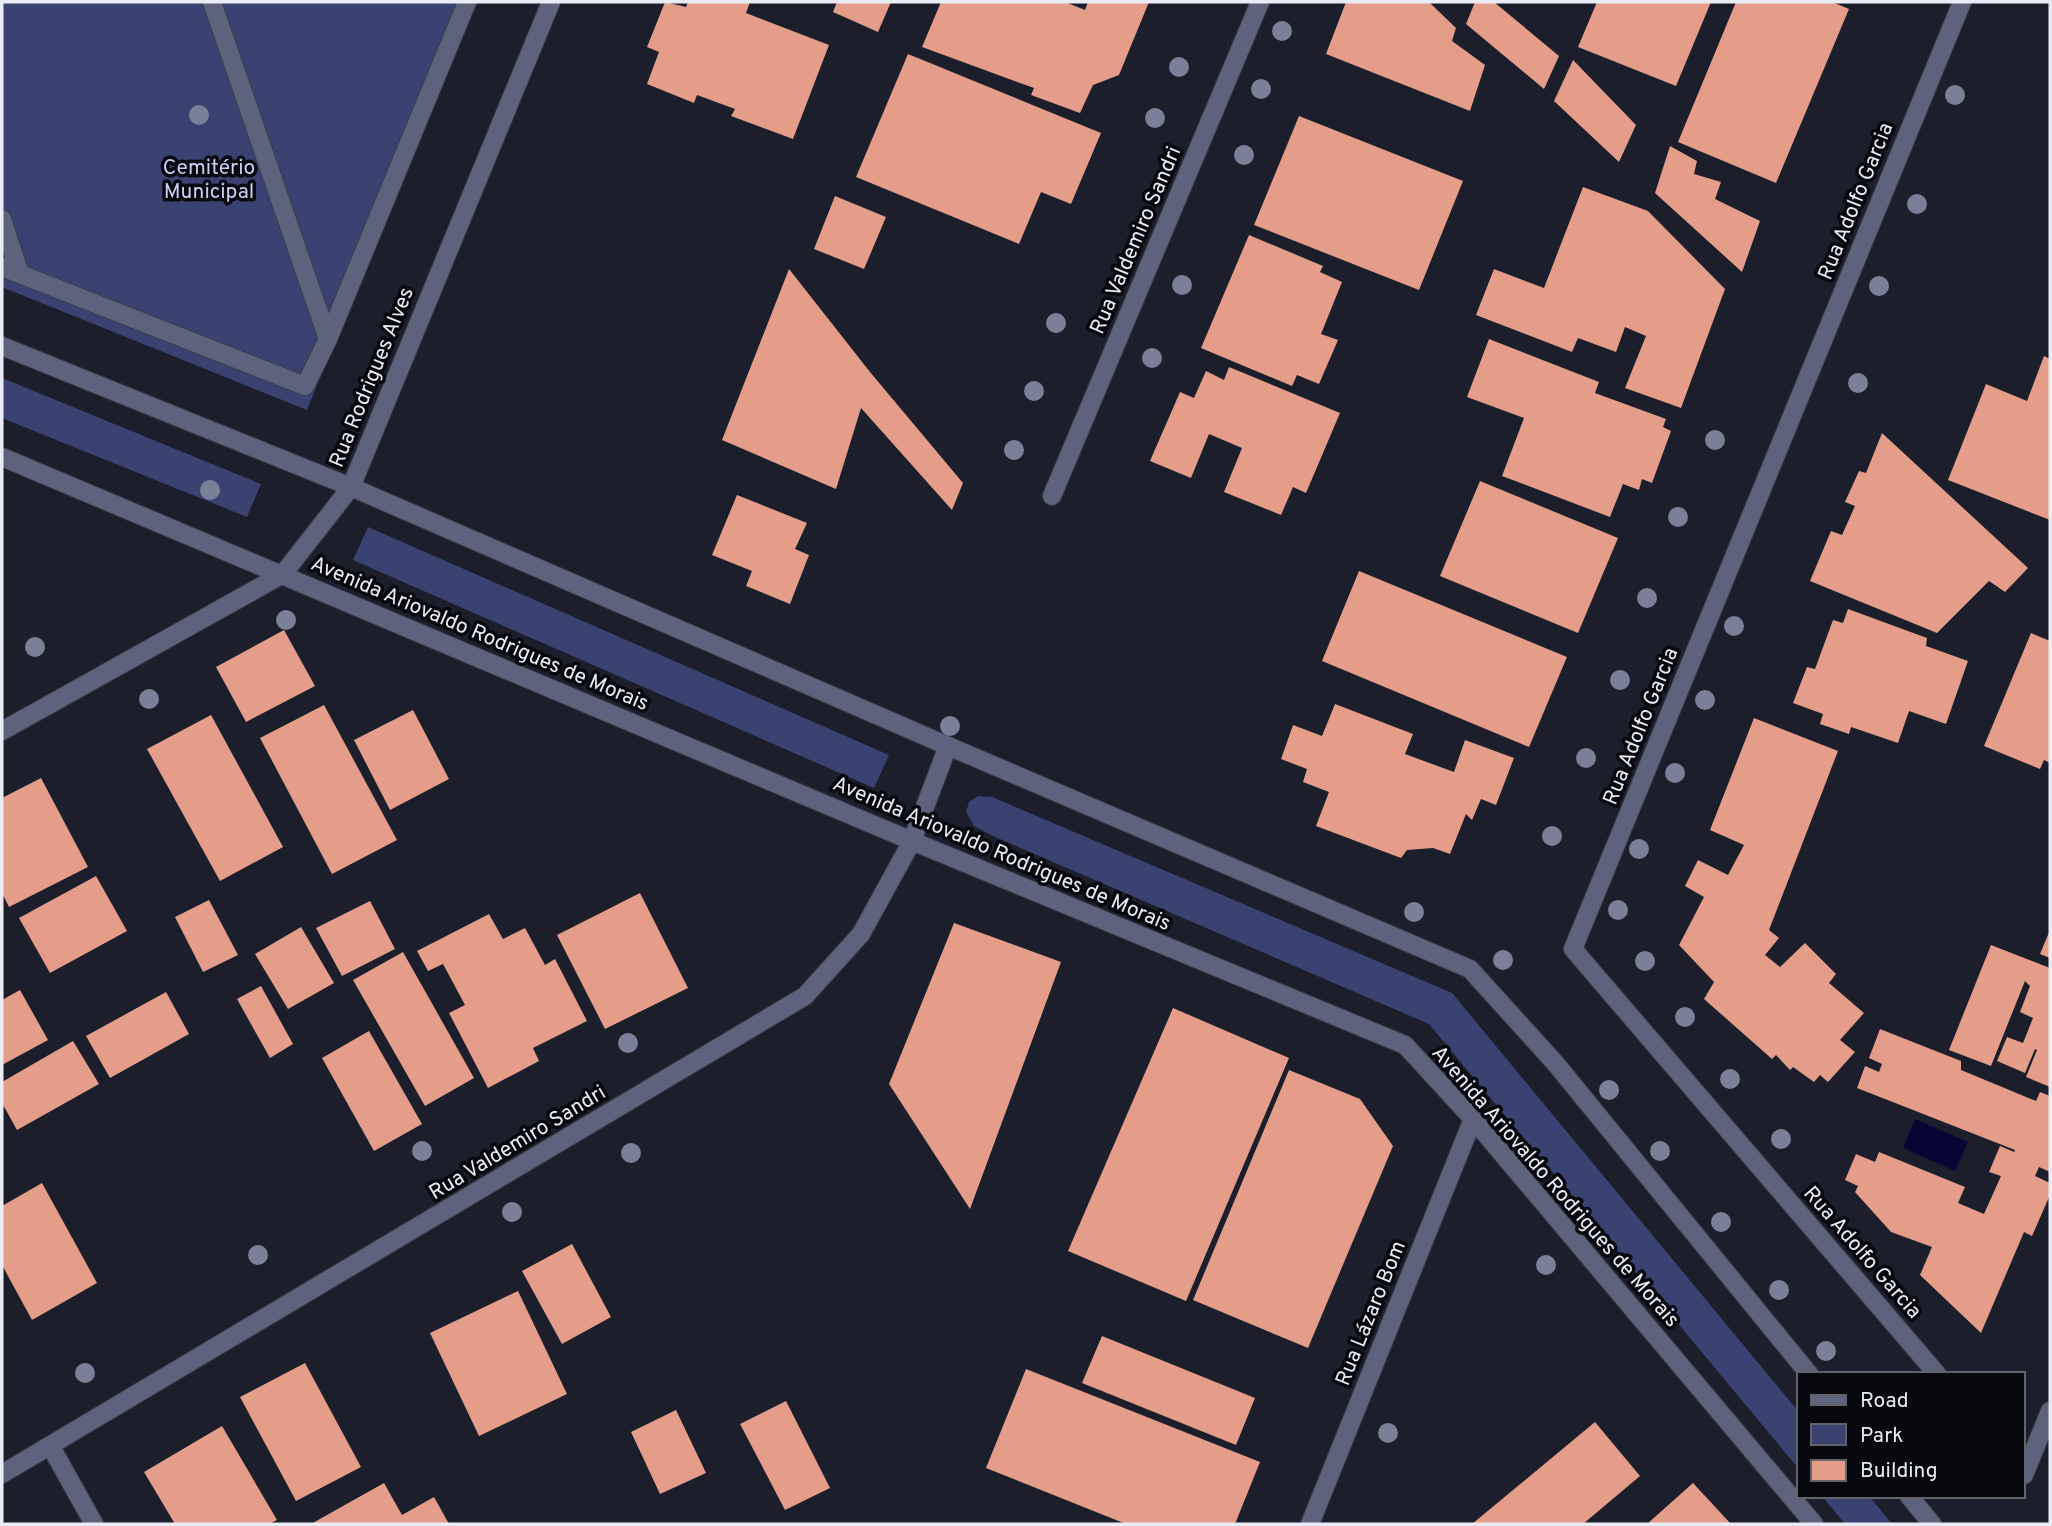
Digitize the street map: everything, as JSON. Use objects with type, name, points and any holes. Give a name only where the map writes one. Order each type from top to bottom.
[{"type":"street","points":[[212,2],[328,339]]},
{"type":"street","points":[[2,267],[305,386],[328,339],[467,2]]},
{"type":"street","name":"Rua Rodrigues Alves","points":[[2,731],[282,574],[351,487],[551,2]]},
{"type":"street","name":"Rua Valdemiro Sandri","points":[[1052,496],[1259,2]]},
{"type":"street","name":"Rua Adolfo Garcia","points":[[1935,1372],[1573,949],[1962,2]]},
{"type":"street","points":[[2,219],[20,274]]},
{"type":"street","points":[[2,346],[351,487],[1470,969],[1556,1063],[1807,1372]]},
{"type":"street","name":"Avenida Ariovaldo Rodrigues de Morais","points":[[2,457],[912,841],[1405,1045],[1473,1119],[1814,1524]]},
{"type":"street","name":"Rua Valdemiro Sandri","points":[[2,1475],[806,996],[861,934],[912,841],[948,746]]},
{"type":"street","name":"Rua Lázaro Bom","points":[[1310,1524],[1473,1119]]},
{"type":"street","points":[[2024,1472],[2050,1411]]},
{"type":"street","points":[[51,1447],[94,1524]]},
{"type":"street","points":[[1911,1498],[1932,1524]]},
{"type":"green space","name":"Cemitério Municipal","points":[[2,2],[474,2],[307,410],[2,287]]},
{"type":"green space","points":[[2,378],[261,484],[247,517],[2,418]]},
{"type":"green space","points":[[368,527],[889,755],[874,788],[353,560]]},
{"type":"green space","points":[[978,796],[992,797],[1452,993],[1797,1410],[1797,1467],[1429,1024],[993,836],[974,826],[966,812],[969,802]]},
{"type":"green space","points":[[1824,1498],[1871,1498],[1892,1524],[1845,1524]]},
{"type":"shaded area","points":[[1915,1119],[1968,1142],[1955,1171],[1903,1148]]},
{"type":"building","points":[[665,2],[686,7],[688,2],[750,2],[746,13],[829,45],[793,139],[731,116],[735,109],[697,95],[694,103],[647,84],[659,52],[647,47]]},
{"type":"building","points":[[837,2],[891,2],[878,32],[833,12]]},
{"type":"building","points":[[941,2],[1065,2],[1085,10],[1088,2],[1149,2],[1119,75],[1093,85],[1080,113],[1031,95],[1034,88],[922,47]]},
{"type":"building","points":[[1346,2],[1429,2],[1456,28],[1452,41],[1485,65],[1470,111],[1326,54]]},
{"type":"building","points":[[1475,2],[1494,2],[1559,56],[1544,89],[1466,24]]},
{"type":"building","points":[[1597,2],[1711,2],[1676,86],[1578,47]]},
{"type":"building","points":[[1736,2],[1832,2],[1849,9],[1776,183],[1678,142]]},
{"type":"building","points":[[908,54],[1101,133],[1071,204],[1041,192],[1019,244],[856,177]]},
{"type":"building","points":[[1573,60],[1636,125],[1619,162],[1554,101]]},
{"type":"building","points":[[1299,116],[1463,181],[1419,290],[1254,225]]},
{"type":"building","points":[[1670,146],[1697,161],[1694,174],[1721,182],[1715,199],[1760,221],[1742,272],[1655,193]]},
{"type":"building","points":[[1583,187],[1648,211],[1725,289],[1681,408],[1625,388],[1646,336],[1625,327],[1616,352],[1578,338],[1572,352],[1476,315],[1494,269],[1544,288]]},
{"type":"building","points":[[835,196],[886,217],[864,269],[814,249]]},
{"type":"building","points":[[1249,235],[1323,266],[1320,272],[1342,282],[1321,334],[1338,340],[1319,384],[1297,375],[1292,386],[1201,348]]},
{"type":"building","points":[[789,269],[870,372],[963,483],[952,510],[861,408],[836,489],[722,440]]},
{"type":"building","points":[[1489,339],[1599,382],[1595,393],[1666,419],[1663,427],[1671,431],[1652,483],[1642,479],[1639,490],[1623,484],[1610,517],[1502,476],[1524,418],[1467,397]]},
{"type":"building","points":[[2044,356],[2050,359],[2050,520],[1948,480],[1986,384],[2027,401]]},
{"type":"building","points":[[1229,367],[1340,413],[1306,493],[1293,487],[1281,515],[1224,492],[1242,448],[1209,434],[1191,478],[1150,461],[1180,392],[1194,398],[1206,371],[1224,380]]},
{"type":"building","points":[[1882,433],[2028,568],[2005,592],[1989,581],[1937,633],[1810,581],[1831,531],[1842,535],[1855,506],[1845,502],[1859,471],[1866,473]]},
{"type":"building","points":[[1480,481],[1618,538],[1578,633],[1440,576]]},
{"type":"building","points":[[737,495],[807,523],[795,549],[809,555],[790,604],[746,586],[752,571],[712,555]]},
{"type":"building","points":[[1359,571],[1567,657],[1529,747],[1322,661]]},
{"type":"building","points":[[1848,609],[1927,638],[1926,646],[1968,661],[1946,724],[1909,711],[1898,743],[1851,727],[1849,734],[1820,724],[1823,714],[1793,703],[1807,667],[1815,669],[1833,620],[1843,623]]},
{"type":"building","points":[[284,630],[315,686],[246,722],[216,667]]},
{"type":"building","points":[[2031,633],[2050,641],[2050,763],[2044,760],[2040,769],[1984,746]]},
{"type":"building","points":[[1335,704],[1413,734],[1405,754],[1454,772],[1465,740],[1514,758],[1496,805],[1481,799],[1472,820],[1466,814],[1450,854],[1433,848],[1407,850],[1401,858],[1316,826],[1329,792],[1303,782],[1307,769],[1281,759],[1293,725],[1322,736]]},
{"type":"building","points":[[324,705],[397,840],[332,874],[260,738]]},
{"type":"building","points":[[413,710],[449,779],[390,810],[354,740]]},
{"type":"building","points":[[211,715],[283,847],[220,881],[147,749]]},
{"type":"building","points":[[1754,718],[1838,751],[1769,930],[1779,938],[1765,955],[1780,967],[1805,943],[1836,974],[1829,983],[1864,1013],[1840,1040],[1855,1052],[1828,1082],[1820,1075],[1814,1082],[1793,1067],[1790,1070],[1776,1055],[1772,1059],[1704,999],[1714,982],[1679,945],[1704,897],[1685,886],[1698,860],[1728,875],[1744,845],[1710,830]]},
{"type":"building","points":[[41,778],[88,867],[9,907],[2,893],[2,798]]},
{"type":"building","points":[[96,876],[127,931],[50,973],[19,918]]},
{"type":"building","points":[[640,893],[688,988],[605,1029],[557,935]]},
{"type":"building","points":[[209,900],[238,955],[203,972],[175,917]]},
{"type":"building","points":[[370,901],[395,949],[342,976],[316,928]]},
{"type":"building","points":[[489,914],[503,939],[525,928],[545,965],[555,959],[587,1021],[533,1048],[539,1061],[488,1088],[449,1013],[465,1005],[443,964],[428,971],[417,951]]},
{"type":"building","points":[[954,923],[1061,962],[970,1209],[889,1084]]},
{"type":"building","points":[[301,927],[334,983],[288,1009],[255,954]]},
{"type":"building","points":[[2050,930],[2050,958],[2040,954]]},
{"type":"building","points":[[1991,945],[2050,968],[2050,1087],[2026,1077],[2037,1050],[2035,1049],[2025,1073],[1997,1061],[2007,1037],[2023,1043],[2033,1018],[2020,1012],[2030,986],[2025,981],[1991,1066],[1949,1050]]},
{"type":"building","points":[[403,952],[474,1078],[425,1106],[353,980]]},
{"type":"building","points":[[261,986],[293,1044],[270,1058],[237,999]]},
{"type":"building","points":[[20,990],[48,1040],[2,1065],[2,1000]]},
{"type":"building","points":[[166,992],[189,1034],[110,1078],[86,1036]]},
{"type":"building","points":[[1173,1008],[1289,1058],[1186,1301],[1068,1251]]},
{"type":"building","points":[[1880,1029],[1961,1061],[1961,1070],[2036,1101],[2040,1092],[2050,1096],[2050,1172],[2039,1167],[2035,1176],[2050,1183],[2050,1195],[2032,1236],[2024,1232],[1981,1333],[1920,1275],[1932,1247],[1891,1232],[1855,1192],[1858,1186],[1845,1180],[1856,1154],[1875,1162],[1879,1152],[1965,1187],[1958,1203],[1984,1214],[2001,1176],[1989,1172],[2000,1146],[2014,1152],[2015,1150],[1857,1088],[1865,1066],[1879,1072],[1882,1064],[1869,1058]]},
{"type":"building","points":[[369,1031],[422,1124],[374,1151],[322,1058]]},
{"type":"building","points":[[73,1041],[99,1084],[17,1130],[2,1103],[2,1082]]},
{"type":"building","points":[[1289,1070],[1360,1099],[1393,1146],[1308,1348],[1193,1300]]},
{"type":"building","points":[[42,1183],[97,1283],[32,1320],[2,1265],[2,1206]]},
{"type":"building","points":[[572,1244],[611,1317],[562,1344],[522,1271]]},
{"type":"building","points":[[518,1291],[567,1394],[479,1436],[430,1333]]},
{"type":"building","points":[[1102,1336],[1255,1398],[1236,1445],[1082,1383]]},
{"type":"building","points":[[305,1363],[361,1467],[296,1501],[240,1397]]},
{"type":"building","points":[[1026,1369],[1260,1462],[1235,1524],[1126,1524],[986,1468]]},
{"type":"building","points":[[786,1401],[830,1488],[785,1510],[740,1424]]},
{"type":"building","points":[[676,1410],[706,1473],[660,1494],[631,1432]]},
{"type":"building","points":[[1595,1422],[1640,1476],[1583,1524],[1472,1524]]},
{"type":"building","points":[[222,1426],[277,1520],[269,1524],[175,1524],[144,1472]]},
{"type":"building","points":[[384,1483],[402,1515],[434,1497],[449,1524],[311,1524]]},
{"type":"building","points":[[1693,1483],[1731,1524],[1647,1524]]}]
